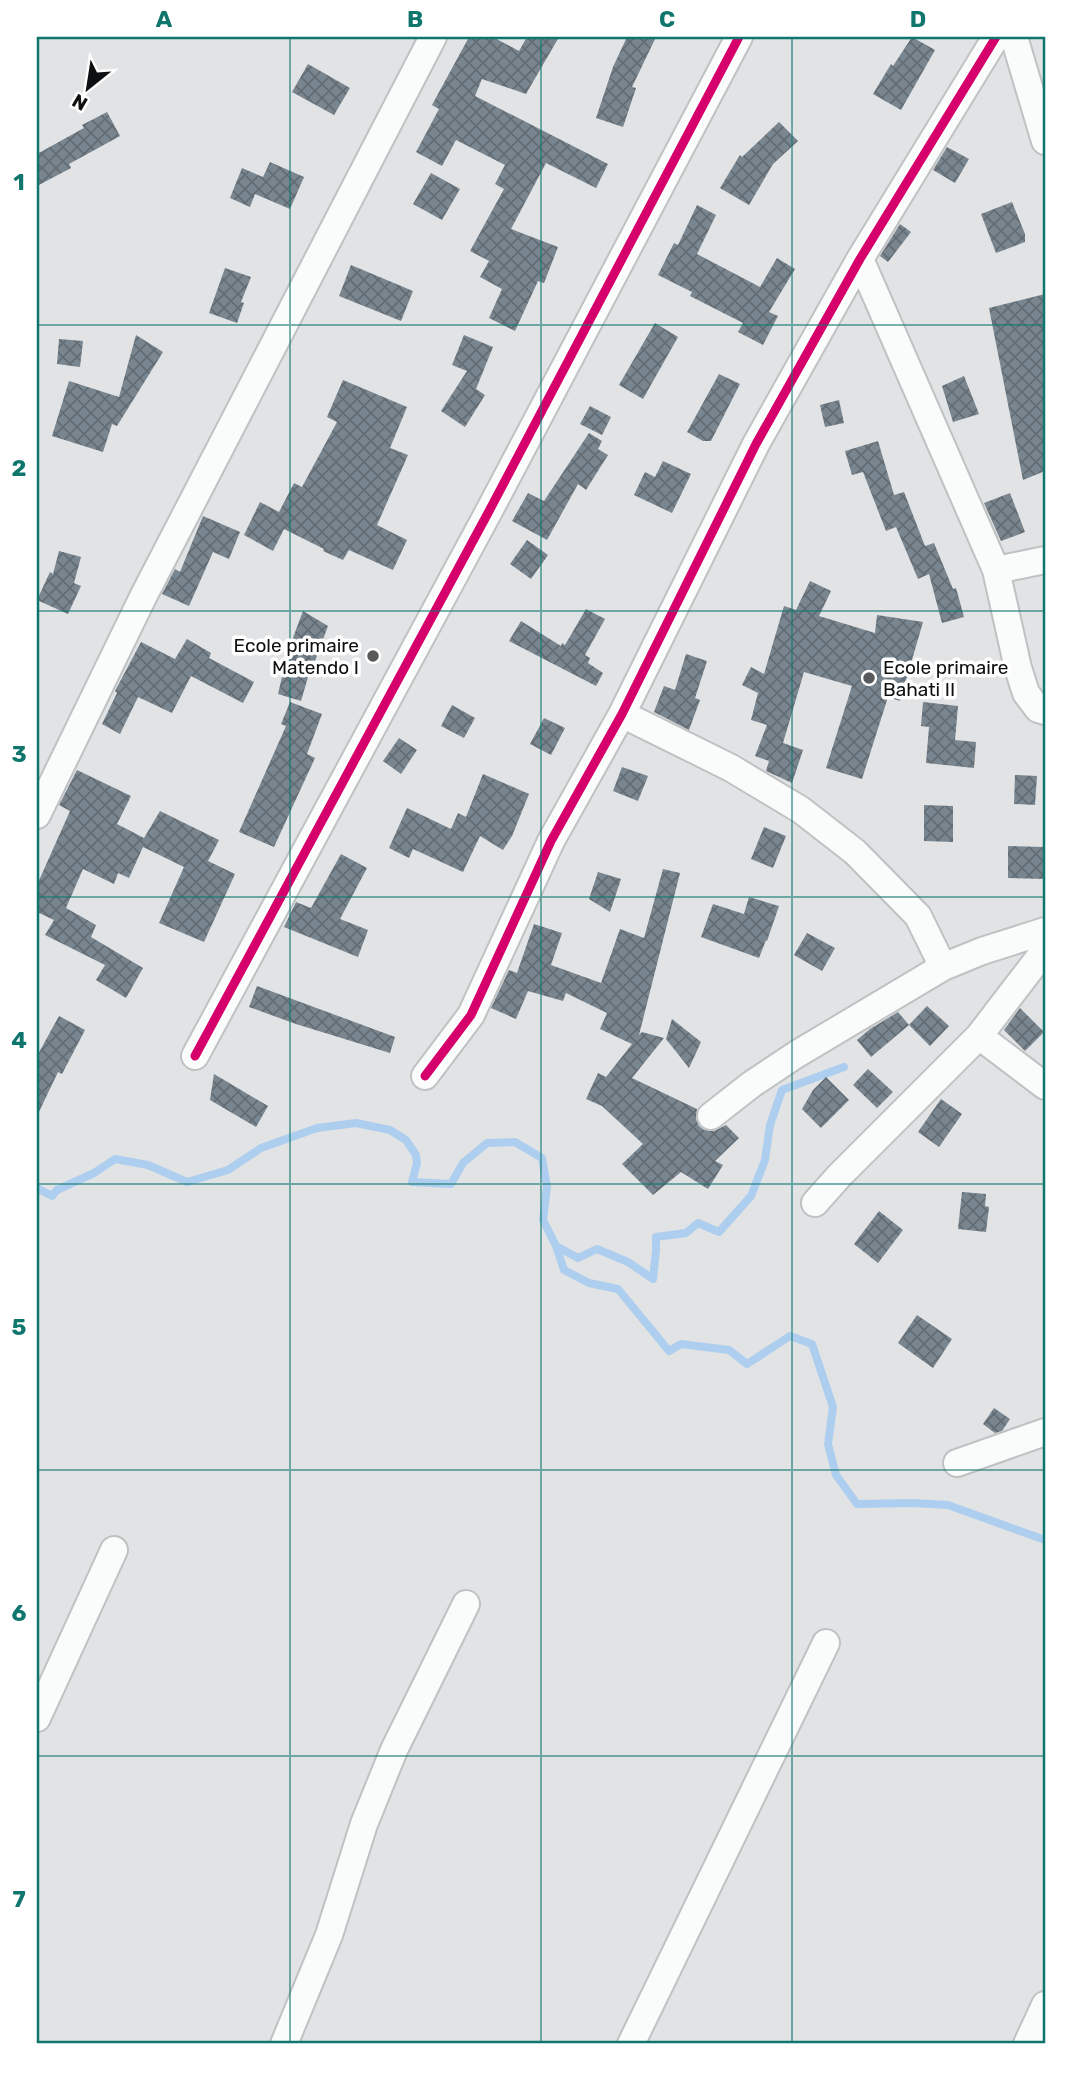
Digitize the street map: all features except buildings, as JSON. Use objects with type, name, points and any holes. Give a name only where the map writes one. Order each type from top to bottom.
[{"type":"street","points":[[37,815],[142,597],[433,37]]},
{"type":"street","points":[[195,1056],[488,513],[739,37]]},
{"type":"street","points":[[425,1076],[471,1015],[551,841],[622,715],[756,444],[860,258],[996,37]]},
{"type":"street","points":[[1014,37],[1045,141]]},
{"type":"street","points":[[860,258],[996,570],[1017,668],[1026,693],[1038,709],[1045,711]]},
{"type":"street","points":[[996,570],[1045,560]]},
{"type":"street","points":[[622,715],[732,768],[801,810],[855,852],[918,916],[943,967]]},
{"type":"street","points":[[711,1116],[797,1054],[943,967],[982,951],[1045,931]]},
{"type":"street","points":[[815,1203],[979,1036],[1045,950]]},
{"type":"street","points":[[979,1036],[1045,1086]]},
{"type":"street","points":[[957,1462],[1045,1432]]},
{"type":"street","points":[[37,1718],[114,1550]]},
{"type":"street","points":[[284,2044],[329,1935],[364,1824],[394,1751],[467,1604]]},
{"type":"street","points":[[631,2044],[826,1643]]},
{"type":"street","points":[[1027,2044],[1045,2005]]},
{"type":"waterway","points":[[37,1188],[52,1196],[57,1190],[94,1173],[115,1159],[148,1165],[187,1182],[228,1170],[261,1148],[317,1128],[356,1123],[390,1130],[406,1140],[416,1155],[417,1163],[412,1182],[451,1184],[463,1163],[487,1143],[515,1142],[542,1158],[547,1187],[543,1220],[556,1246],[578,1258],[597,1249],[628,1262],[653,1279],[656,1237],[686,1233],[698,1223],[719,1232],[751,1196],[765,1160],[770,1125],[782,1090],[844,1067]]},
{"type":"waterway","points":[[556,1246],[564,1270],[589,1283],[618,1289],[669,1351],[681,1344],[729,1350],[747,1364],[790,1336],[812,1344],[833,1407],[828,1444],[836,1475],[857,1504],[948,1505],[1045,1540]]},
{"type":"cycle path","points":[[195,1056],[488,513],[739,37]]},
{"type":"cycle path","points":[[425,1076],[471,1015],[551,841],[622,714],[756,444],[860,259],[996,37]]},
{"type":"place","name":"Ecole primaire Matendo I","points":[[373,656]]},
{"type":"place","name":"Ecole primaire Bahati II","points":[[869,678]]}]
